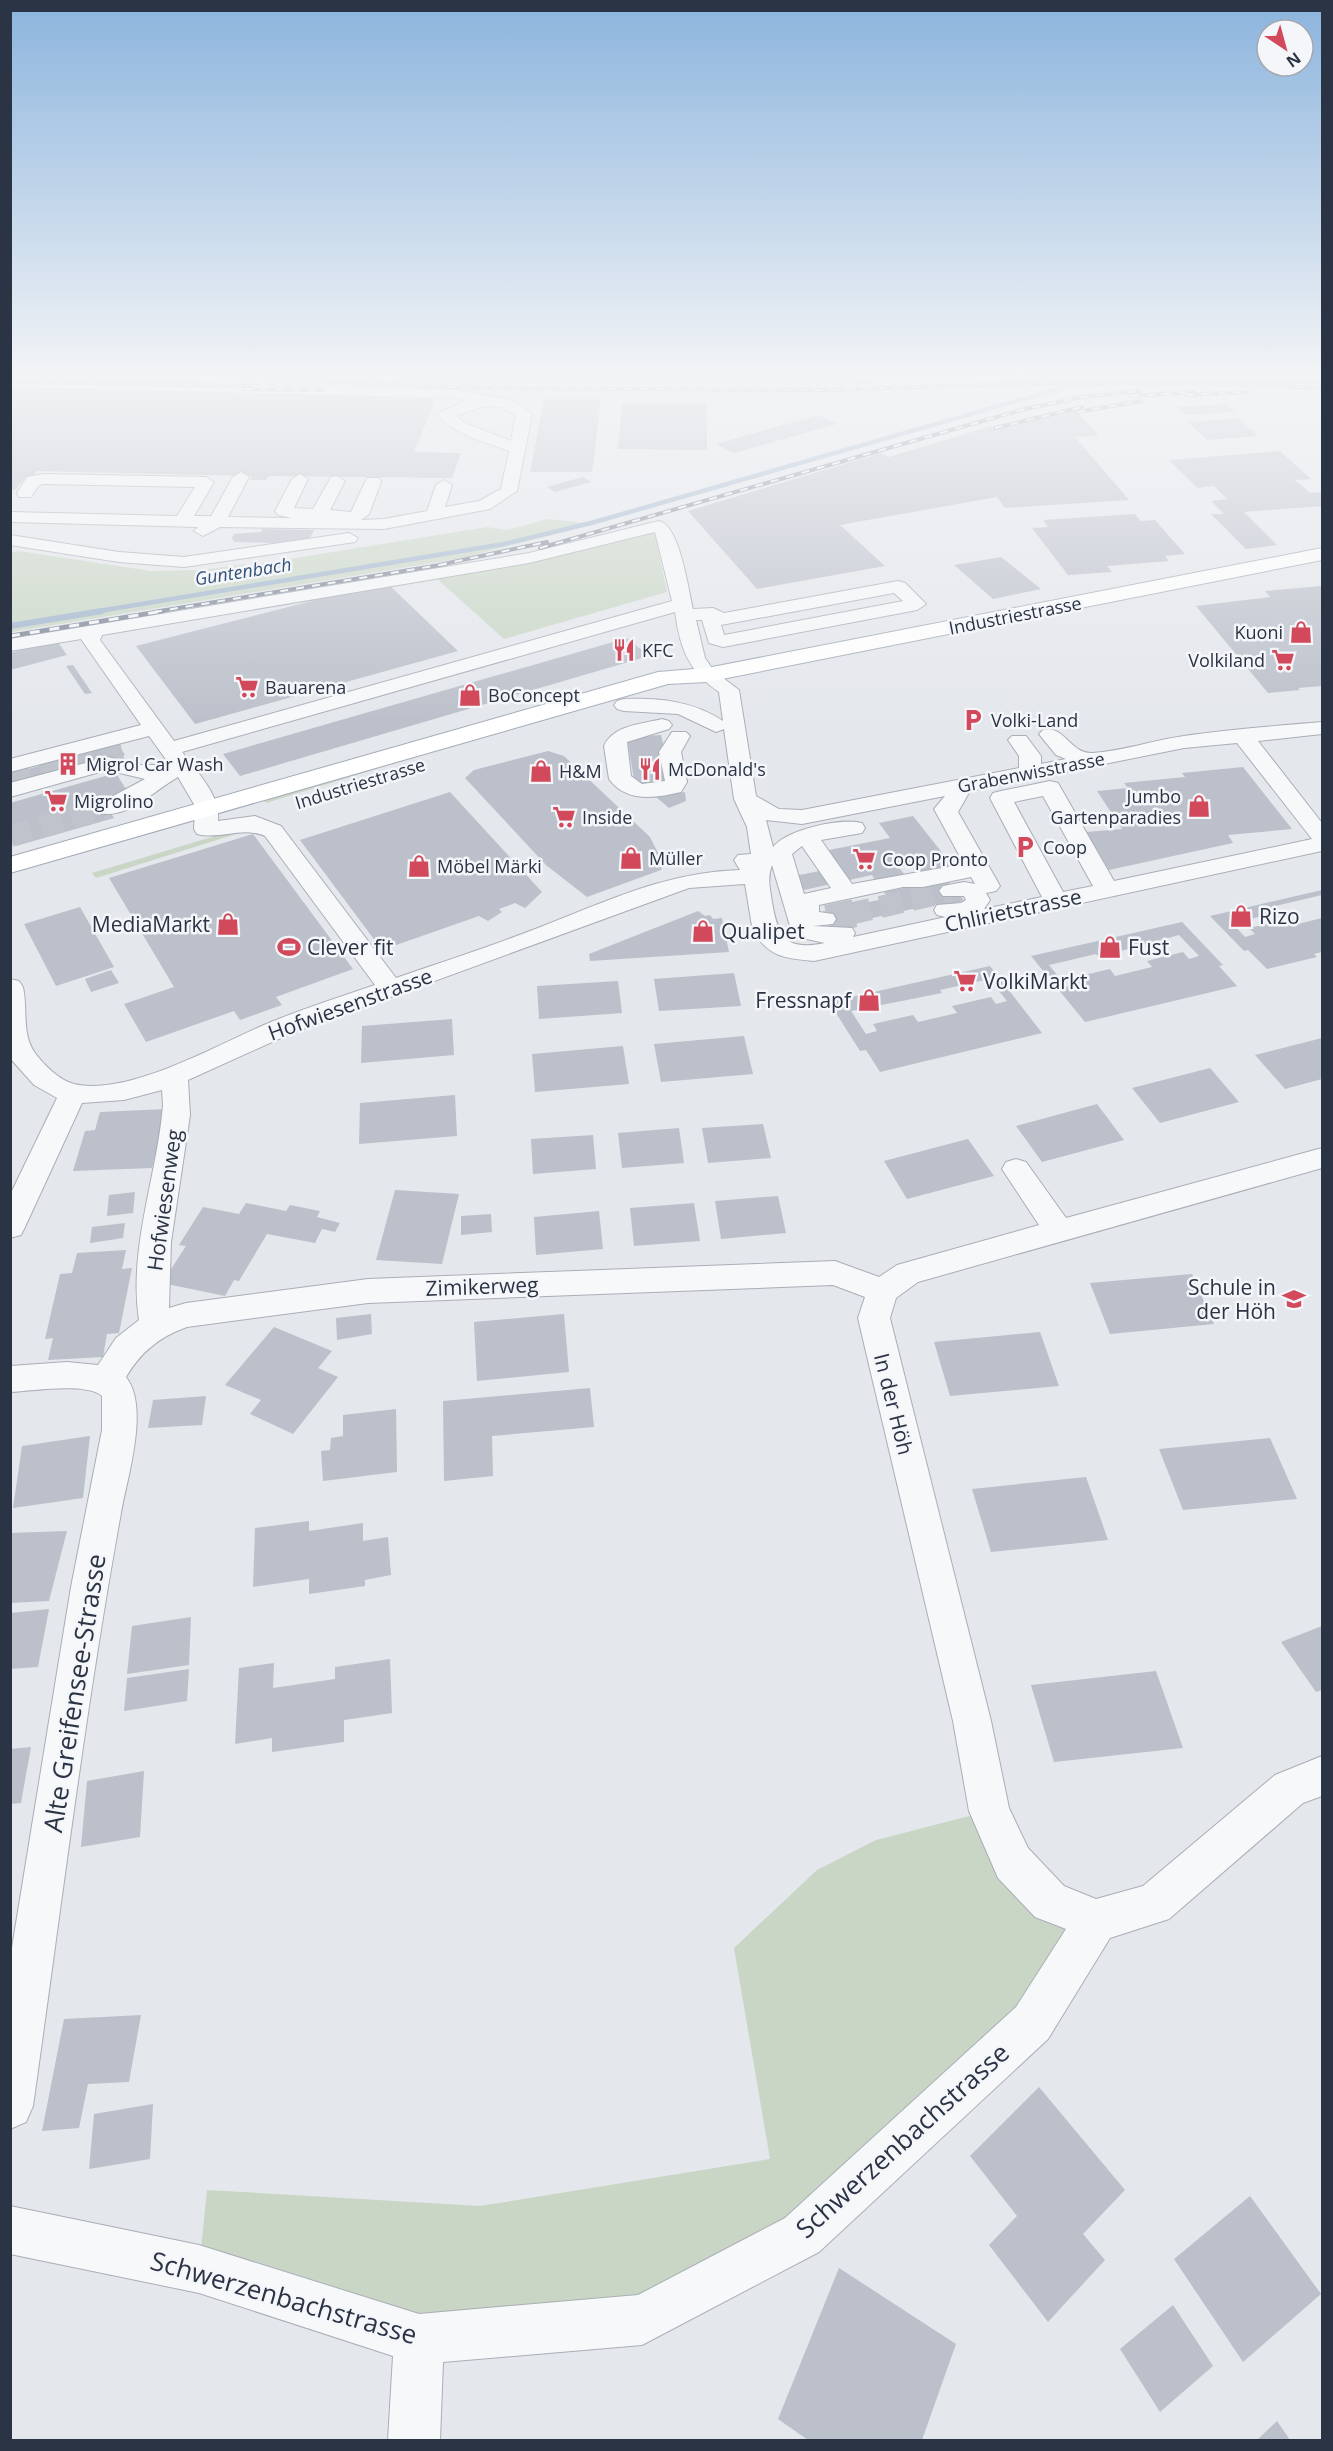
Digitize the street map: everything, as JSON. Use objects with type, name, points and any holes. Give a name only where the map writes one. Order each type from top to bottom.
[{"type":"main road","name":"Industriestrasse","points":[[10,887],[207,818],[666,677],[708,675],[1323,554]]},
{"type":"main road","name":"Industriestrasse","points":[[10,866],[207,818],[624,705],[680,689],[708,675]]},
{"type":"street","points":[[184,562],[202,532],[217,521],[233,491]]},
{"type":"street","points":[[294,491],[284,511],[317,519],[384,524],[484,505],[501,498],[509,491]]},
{"type":"street","points":[[317,519],[331,491]]},
{"type":"street","points":[[10,517],[217,521],[353,517],[360,514],[369,491]]},
{"type":"street","points":[[434,515],[442,491]]},
{"type":"street","points":[[18,497],[176,496],[200,493],[183,520]]},
{"type":"street","points":[[10,540],[92,554],[184,562],[209,560],[508,512]]},
{"type":"street","points":[[209,560],[226,532],[217,521]]},
{"type":"street","points":[[10,645],[93,633],[408,576],[529,558],[663,530],[695,658],[708,675]]},
{"type":"street","points":[[169,748],[683,610],[713,614],[721,619],[898,587],[917,604],[723,641],[716,639],[710,622],[721,619]]},
{"type":"street","points":[[93,633],[90,640],[169,748],[172,771],[207,818],[255,824],[273,831],[391,989]]},
{"type":"street","name":"Chlirietstrasse","points":[[708,675],[726,782],[749,831]]},
{"type":"street","name":"Chlirietstrasse","points":[[708,675],[729,690],[749,831],[747,863],[756,877],[765,932],[783,950],[814,953],[1323,844]]},
{"type":"street","points":[[624,705],[661,704],[678,707],[700,714],[716,726]]},
{"type":"street","points":[[10,766],[154,728]]},
{"type":"street","name":"Grabenwisstrasse","points":[[745,799],[774,815],[811,823],[962,785],[1184,742],[1323,728]]},
{"type":"street","points":[[1050,734],[1064,750],[1089,761]]},
{"type":"street","points":[[1252,734],[1323,805]]},
{"type":"street","points":[[1252,734],[1323,837]]},
{"type":"street","points":[[1018,740],[1030,756],[1030,772]]},
{"type":"street","points":[[122,750],[138,749],[153,770],[172,771]]},
{"type":"street","points":[[10,790],[108,763],[136,772],[172,771]]},
{"type":"street","points":[[108,808],[132,799],[149,783],[172,771]]},
{"type":"street","points":[[947,808],[962,785]]},
{"type":"street","points":[[749,831],[811,823],[874,824],[1050,788],[1107,890]]},
{"type":"street","points":[[1001,798],[1056,901]]},
{"type":"street","points":[[947,808],[1001,913]]},
{"type":"street","points":[[811,823],[784,845],[780,853],[802,930],[809,934],[835,935],[939,910],[966,910],[975,905],[978,900],[971,890],[951,891]]},
{"type":"street","points":[[811,823],[846,892]]},
{"type":"street","points":[[827,919],[818,921],[807,914],[806,906],[810,900],[903,880],[923,880],[979,868]]},
{"type":"street","name":"Hofwiesenstrasse","points":[[10,987],[14,1003],[13,1033],[19,1049],[32,1069],[52,1084],[73,1093],[122,1091],[173,1074],[282,1027],[561,929],[659,890],[689,881],[756,877]]},
{"type":"street","name":"Hofwiesenweg","points":[[156,1326],[151,1305],[163,1194],[179,1098],[173,1074]]},
{"type":"street","points":[[10,1227],[73,1093]]},
{"type":"street","points":[[882,1292],[908,1273],[1323,1158]]},
{"type":"street","points":[[1016,1169],[1059,1231]]},
{"type":"street","name":"Zimikerweg","points":[[107,1379],[127,1347],[156,1326],[186,1315],[380,1291],[835,1273],[882,1292]]},
{"type":"street","name":"In der Höh","points":[[882,1292],[874,1318],[878,1339],[972,1720],[989,1811],[1013,1863],[1050,1902],[1096,1920]]},
{"type":"street","points":[[10,1379],[73,1376],[107,1379]]},
{"type":"street","name":"Alte Greifensee-Strasse","points":[[10,2106],[89,1587],[119,1430],[120,1404],[116,1388],[107,1379]]},
{"type":"street","points":[[1096,1920],[1154,1904],[1289,1789],[1323,1776]]},
{"type":"street","name":"Schwerzenbachstrasse","points":[[10,2230],[199,2269],[419,2339],[642,2320],[802,2235],[1032,2024],[1096,1920]]},
{"type":"street","points":[[414,2440],[419,2339]]},
{"type":"green space","points":[[547,519],[594,524],[462,558],[11,632],[11,553],[19,551],[151,571],[203,570],[245,564],[247,566],[487,527],[507,530]]},
{"type":"green space","points":[[655,534],[667,592],[504,639],[435,577]]},
{"type":"green space","points":[[392,764],[266,803],[262,798]]},
{"type":"green space","points":[[232,831],[236,834],[96,878],[92,873]]},
{"type":"green space","points":[[989,1811],[1096,1920],[1032,2023],[802,2235],[642,2320],[419,2339],[199,2269],[207,2190],[480,2206],[770,2159],[734,1948],[817,1870],[876,1840]]},
{"type":"building","points":[[753,491],[1122,491],[1129,500],[1005,508],[997,497],[840,525],[885,566],[757,589],[688,511]]},
{"type":"building","points":[[1219,491],[1322,492],[1322,506],[1244,512],[1277,545],[1246,549],[1211,514],[1224,514],[1211,501],[1227,499]]},
{"type":"building","points":[[1135,514],[1141,521],[1155,520],[1185,554],[1165,556],[1169,561],[1107,566],[1112,572],[1068,575],[1032,528],[1048,527],[1043,520]]},
{"type":"building","points":[[263,529],[314,530],[310,538],[275,543],[233,542],[234,540],[231,539],[234,534],[261,532]]},
{"type":"building","points":[[1001,557],[1041,589],[993,599],[954,565]]},
{"type":"building","name":"Bauarena","points":[[386,582],[458,651],[195,724],[136,646]]},
{"type":"building","name":"Volkiland","points":[[1322,586],[1322,686],[1298,688],[1300,690],[1268,693],[1196,606],[1270,597],[1265,591]]},
{"type":"building","points":[[627,638],[649,656],[240,776],[223,754]]},
{"type":"building","points":[[57,641],[67,655],[10,670],[10,653]]},
{"type":"building","points":[[73,665],[92,693],[85,694],[66,666]]},
{"type":"building","name":"McDonald's","points":[[661,735],[672,780],[635,786],[627,737]]},
{"type":"building","name":"Migrol Car Wash","points":[[118,744],[125,755],[10,787],[10,774]]},
{"type":"building","name":"Inside","points":[[548,751],[564,756],[650,837],[663,863],[661,870],[587,897],[546,865],[465,778],[474,770]]},
{"type":"building","points":[[1243,767],[1292,829],[1228,835],[1233,843],[1109,870],[1086,832],[1122,829],[1097,791],[1128,788],[1124,783],[1185,777],[1182,773]]},
{"type":"building","points":[[116,773],[127,791],[102,798],[114,818],[16,846],[10,837],[10,803]]},
{"type":"building","name":"Möbel Märki","points":[[450,792],[542,892],[525,908],[515,903],[499,909],[502,912],[488,921],[479,916],[382,950],[300,840]]},
{"type":"building","points":[[685,792],[686,801],[669,808],[656,797]]},
{"type":"building","points":[[913,816],[955,869],[920,876],[909,862],[897,865],[904,874],[875,880],[872,875],[804,890],[794,876],[840,867],[829,850],[890,838],[879,823]]},
{"type":"building","name":"MediaMarkt","points":[[253,834],[353,969],[276,997],[282,1005],[240,1020],[234,1011],[146,1042],[124,1004],[174,987],[109,878]]},
{"type":"building","points":[[942,880],[955,896],[960,895],[964,901],[938,907],[935,904],[832,927],[822,912],[888,898],[884,892]]},
{"type":"building","points":[[1322,890],[1322,895],[1271,907],[1277,913],[1232,923],[1245,937],[1255,934],[1249,928],[1284,920],[1290,926],[1322,918],[1322,952],[1314,954],[1317,957],[1267,969],[1248,950],[1244,951],[1210,916]]},
{"type":"building","points":[[80,907],[114,967],[56,986],[24,924]]},
{"type":"building","points":[[698,911],[705,916],[710,915],[713,919],[722,918],[729,952],[590,961],[589,954]]},
{"type":"building","points":[[1182,922],[1223,965],[1219,966],[1237,986],[1085,1022],[1031,956]],"holes":[[[1179,935],[1199,956],[1189,959],[1183,952],[1147,961],[1152,967],[1115,976],[1110,969],[1072,978],[1078,985],[1067,987],[1049,965],[1096,954],[1099,957]]]},
{"type":"building","points":[[990,966],[1042,1033],[880,1072],[866,1050],[860,1051],[829,1002]],"holes":[[[989,979],[1007,1001],[996,1004],[991,997],[952,1006],[957,1013],[918,1022],[913,1015],[873,1024],[877,1031],[866,1034],[851,1011],[942,993],[940,990]]]},
{"type":"building","points":[[111,970],[119,983],[91,992],[85,979]]},
{"type":"building","points":[[734,973],[741,1006],[659,1011],[654,979]]},
{"type":"building","points":[[618,981],[622,1013],[539,1019],[537,986]]},
{"type":"building","points":[[452,1019],[454,1055],[361,1063],[362,1026]]},
{"type":"building","points":[[744,1036],[753,1074],[661,1082],[654,1044]]},
{"type":"building","points":[[1322,1038],[1322,1079],[1285,1089],[1255,1055]]},
{"type":"building","points":[[623,1046],[629,1084],[535,1092],[532,1054]]},
{"type":"building","points":[[1210,1068],[1239,1102],[1160,1123],[1132,1088]]},
{"type":"building","points":[[455,1095],[457,1136],[359,1144],[360,1103]]},
{"type":"building","points":[[1097,1104],[1124,1140],[1042,1162],[1016,1126]]},
{"type":"building","points":[[166,1109],[152,1168],[73,1171],[85,1131],[95,1130],[100,1112]]},
{"type":"building","points":[[763,1124],[771,1158],[708,1163],[702,1128]]},
{"type":"building","points":[[679,1128],[684,1163],[622,1168],[618,1133]]},
{"type":"building","points":[[593,1135],[596,1169],[533,1174],[531,1139]]},
{"type":"building","points":[[968,1139],[994,1176],[907,1199],[884,1161]]},
{"type":"building","points":[[395,1190],[459,1194],[442,1264],[376,1260]]},
{"type":"building","points":[[135,1192],[133,1213],[107,1216],[109,1195]]},
{"type":"building","points":[[778,1196],[786,1233],[721,1239],[715,1201]]},
{"type":"building","points":[[246,1203],[286,1211],[290,1205],[320,1211],[317,1217],[340,1223],[335,1232],[322,1229],[315,1243],[267,1234],[239,1281],[234,1280],[225,1296],[162,1283],[186,1246],[179,1245],[203,1207],[239,1214]]},
{"type":"building","points":[[694,1203],[700,1241],[634,1246],[630,1208]]},
{"type":"building","points":[[599,1211],[603,1249],[536,1255],[534,1217]]},
{"type":"building","points":[[491,1214],[492,1232],[461,1235],[461,1216]]},
{"type":"building","points":[[125,1223],[123,1238],[90,1243],[92,1227]]},
{"type":"building","points":[[126,1250],[122,1269],[132,1268],[119,1333],[107,1334],[103,1357],[48,1360],[53,1338],[45,1339],[60,1274],[72,1273],[77,1253]]},
{"type":"building","points":[[1192,1274],[1214,1324],[1110,1334],[1090,1283]]},
{"type":"building","points":[[371,1314],[372,1334],[337,1340],[336,1318]]},
{"type":"building","points":[[564,1314],[569,1372],[477,1381],[474,1322]]},
{"type":"building","points":[[274,1327],[332,1351],[318,1368],[338,1377],[293,1434],[250,1414],[261,1400],[225,1385]]},
{"type":"building","points":[[1040,1332],[1059,1386],[950,1396],[934,1342]]},
{"type":"building","points":[[590,1388],[594,1427],[492,1436],[493,1476],[444,1481],[443,1401]]},
{"type":"building","points":[[206,1396],[202,1425],[148,1428],[153,1400]]},
{"type":"building","points":[[396,1409],[397,1472],[323,1481],[321,1451],[330,1450],[331,1438],[343,1436],[343,1415]]},
{"type":"building","points":[[90,1436],[83,1498],[13,1508],[22,1446]]},
{"type":"building","points":[[1270,1438],[1297,1499],[1183,1510],[1159,1449]]},
{"type":"building","points":[[1086,1477],[1108,1540],[991,1552],[972,1489]]},
{"type":"building","points":[[309,1521],[309,1531],[363,1523],[363,1541],[388,1537],[391,1575],[365,1580],[365,1586],[309,1594],[309,1579],[253,1587],[255,1528]]},
{"type":"building","points":[[67,1531],[49,1601],[10,1603],[10,1533]]},
{"type":"building","points":[[49,1609],[38,1667],[10,1669],[10,1613]]},
{"type":"building","points":[[191,1617],[189,1665],[127,1674],[132,1626]]},
{"type":"building","points":[[1322,1626],[1322,1690],[1316,1692],[1281,1642]]},
{"type":"building","points":[[390,1659],[392,1713],[344,1720],[344,1742],[272,1752],[272,1738],[235,1744],[239,1668],[274,1663],[273,1688],[335,1679],[335,1667]]},
{"type":"building","points":[[189,1669],[187,1701],[124,1711],[127,1678]]},
{"type":"building","points":[[1156,1671],[1183,1748],[1054,1762],[1031,1685]]},
{"type":"building","points":[[31,1747],[21,1803],[10,1804],[10,1749]]},
{"type":"building","points":[[144,1771],[140,1837],[81,1847],[87,1781]]},
{"type":"building","points":[[141,2015],[129,2082],[88,2084],[79,2128],[42,2131],[64,2019]]},
{"type":"building","points":[[1039,2087],[1125,2190],[1083,2234],[1105,2260],[1048,2322],[989,2245],[1017,2216],[970,2156]]},
{"type":"building","points":[[153,2104],[150,2159],[89,2169],[94,2114]]},
{"type":"building","points":[[1250,2196],[1321,2294],[1243,2362],[1174,2259]]},
{"type":"building","points":[[839,2268],[956,2344],[922,2440],[808,2440],[778,2419]]},
{"type":"building","points":[[1173,2305],[1213,2366],[1160,2412],[1120,2349]]},
{"type":"building","points":[[1277,2421],[1290,2440],[1257,2440]]},
{"type":"waterway","name":"Guntenbach","points":[[93,612],[504,544],[591,523],[701,491]]},
{"type":"waterway","name":"Guntenbach","points":[[10,626],[102,611]]},
{"type":"tunnel","points":[[10,781],[122,750]]},
{"type":"tunnel","points":[[10,836],[108,808]]},
{"type":"tunnel","points":[[849,914],[951,891]]},
{"type":"tunnel","points":[[827,919],[856,913]]},
{"type":"railway","points":[[540,548],[737,491]]},
{"type":"railway","points":[[439,565],[547,542]]},
{"type":"railway","points":[[154,612],[446,564]]},
{"type":"railway","points":[[10,636],[163,611]]},
{"type":"place","name":"Kuoni","points":[[1301,632]]},
{"type":"place","name":"KFC","points":[[624,650]]},
{"type":"place","name":"Volkiland","points":[[1283,660]]},
{"type":"place","name":"Bauarena","points":[[247,687]]},
{"type":"place","name":"BoConcept","points":[[470,695]]},
{"type":"place","name":"Volki-Land","points":[[973,720]]},
{"type":"place","name":"Migrol Car Wash","points":[[68,764]]},
{"type":"place","name":"McDonald's","points":[[650,769]]},
{"type":"place","name":"H&M","points":[[541,771]]},
{"type":"place","name":"Migrolino","points":[[56,801]]},
{"type":"place","name":"Jumbo Gartenparadies","points":[[1199,806]]},
{"type":"place","name":"Inside","points":[[564,817]]},
{"type":"place","name":"Coop","points":[[1025,847]]},
{"type":"place","name":"Müller","points":[[631,858]]},
{"type":"place","name":"Coop Pronto","points":[[864,859]]},
{"type":"place","name":"Möbel Märki","points":[[419,866]]},
{"type":"place","name":"Rizo","points":[[1241,916]]},
{"type":"place","name":"MediaMarkt","points":[[228,924]]},
{"type":"place","name":"Qualipet","points":[[703,931]]},
{"type":"place","name":"Clever fit","points":[[289,947]]},
{"type":"place","name":"Fust","points":[[1110,947]]},
{"type":"place","name":"VolkiMarkt","points":[[965,981]]},
{"type":"place","name":"Fressnapf","points":[[869,1000]]},
{"type":"place","name":"Schule in der Höh","points":[[1294,1299]]}]
